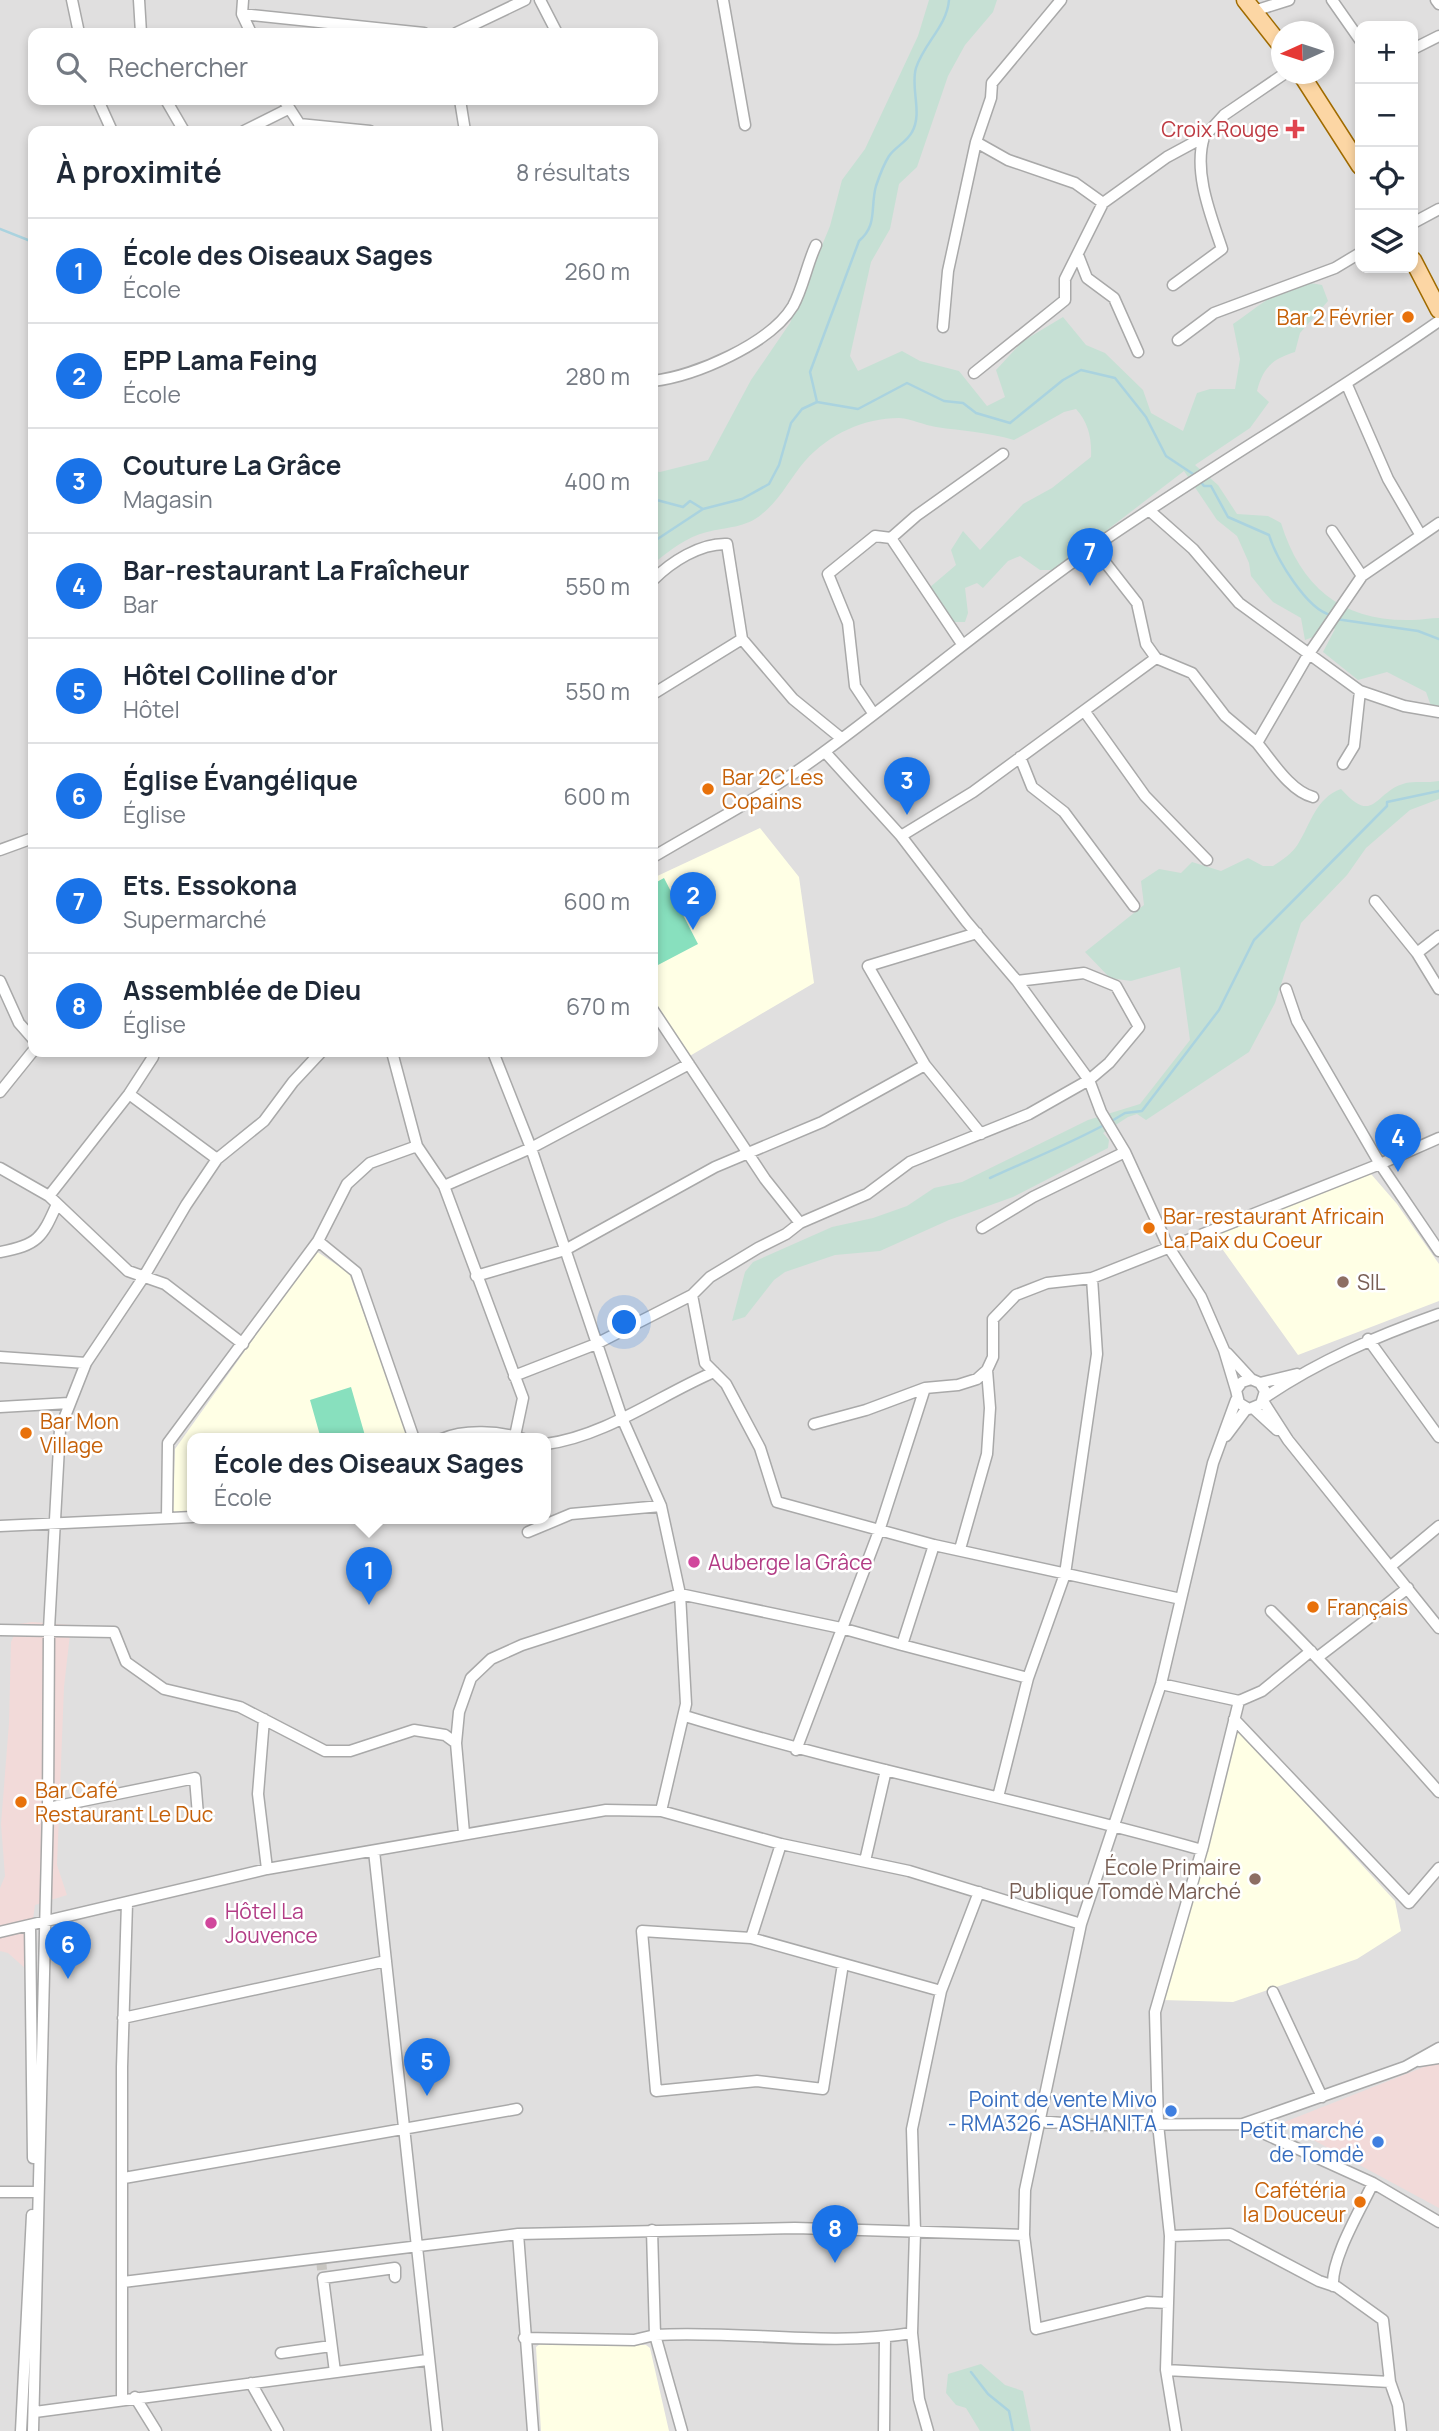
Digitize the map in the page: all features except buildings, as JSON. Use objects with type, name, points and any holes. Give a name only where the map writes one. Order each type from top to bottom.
[{"type":"main road","points":[[1250,5],[1271,33]]},
{"type":"main road","points":[[1307,84],[1355,158]]},
{"type":"main road","points":[[1418,270],[1439,310]]},
{"type":"street","points":[[72,0],[78,28]]},
{"type":"street","points":[[139,0],[141,28]]},
{"type":"street","points":[[243,0],[242,14],[249,28]]},
{"type":"street","points":[[466,28],[525,0]]},
{"type":"street","points":[[540,0],[554,28]]},
{"type":"street","points":[[723,0],[745,125]]},
{"type":"street","points":[[943,327],[948,271],[976,142],[991,98],[992,83],[1061,0]]},
{"type":"street","points":[[1250,5],[1289,0]]},
{"type":"street","points":[[1332,0],[1355,33]]},
{"type":"street","points":[[1436,0],[1439,4]]},
{"type":"street","points":[[242,14],[376,28]]},
{"type":"street","points":[[1418,46],[1439,36]]},
{"type":"street","points":[[974,373],[1065,300],[1065,279],[1103,203],[1167,157],[1203,137],[1224,115],[1271,83]]},
{"type":"street","points":[[100,105],[110,126]]},
{"type":"street","points":[[169,105],[181,126]]},
{"type":"street","points":[[252,126],[284,105]]},
{"type":"street","points":[[287,105],[300,126]]},
{"type":"street","points":[[461,105],[464,126]]},
{"type":"street","points":[[1174,285],[1223,249],[1207,204],[1200,147],[1203,137]]},
{"type":"street","points":[[976,142],[1008,160],[1075,183],[1103,203]]},
{"type":"street","points":[[1418,220],[1439,209]]},
{"type":"street","points":[[658,380],[705,369],[777,325],[794,304],[816,245]]},
{"type":"street","points":[[1078,255],[1087,278],[1114,298],[1138,352]]},
{"type":"street","points":[[1178,340],[1214,313],[1335,268],[1355,256]]},
{"type":"street","points":[[658,854],[765,792],[825,752],[962,644],[1094,548],[1207,470],[1346,385],[1439,321]]},
{"type":"street","points":[[1346,385],[1388,479],[1420,534]]},
{"type":"street","points":[[873,713],[855,686],[848,623],[828,574],[875,536],[891,538],[925,509],[1003,454]]},
{"type":"street","points":[[1150,511],[1194,549],[1239,603],[1308,655],[1360,691],[1404,706],[1439,712]]},
{"type":"street","points":[[1257,743],[1308,655],[1362,576],[1439,523]]},
{"type":"street","points":[[1332,531],[1362,576]]},
{"type":"street","points":[[891,538],[962,644]]},
{"type":"street","points":[[658,576],[681,558],[718,544],[727,544],[742,639],[793,699],[841,738]]},
{"type":"street","points":[[1094,548],[1137,603],[1146,644],[1156,658],[1192,673],[1225,716],[1257,743],[1304,795],[1313,797]]},
{"type":"street","points":[[658,691],[742,639]]},
{"type":"street","points":[[901,836],[973,792],[1156,658]]},
{"type":"street","points":[[1343,764],[1354,746],[1360,691]]},
{"type":"street","points":[[1085,712],[1145,796],[1207,860]]},
{"type":"street","points":[[825,752],[901,836],[1017,981],[1089,1080],[1101,1112],[1125,1152],[1168,1246],[1201,1297],[1224,1350],[1236,1395],[1288,1440]]},
{"type":"street","points":[[1020,757],[1032,788],[1064,812],[1134,906]]},
{"type":"street","points":[[0,850],[28,840]]},
{"type":"street","points":[[1375,901],[1417,953],[1439,989]]},
{"type":"street","points":[[977,933],[868,966],[925,1065],[981,1134]]},
{"type":"street","points":[[1417,953],[1439,936]]},
{"type":"street","points":[[514,1376],[596,1344],[692,1294],[710,1277],[786,1234],[800,1223],[867,1194],[910,1162],[1029,1115],[1089,1080],[1109,1063],[1139,1027],[1116,986],[1084,973],[1017,981]]},
{"type":"street","points":[[0,981],[19,1023],[28,1033]]},
{"type":"street","points":[[1286,989],[1297,1021],[1380,1164],[1439,1251]]},
{"type":"street","points":[[658,1018],[749,1156],[800,1223]]},
{"type":"street","points":[[0,1092],[28,1057]]},
{"type":"street","points":[[0,1252],[26,1247],[43,1236],[53,1200],[153,1057]]},
{"type":"street","points":[[33,2431],[43,1923],[48,1808],[49,1629],[60,1429],[86,1363],[144,1278],[186,1205],[217,1159],[264,1121],[293,1082],[316,1057]]},
{"type":"street","points":[[393,1057],[417,1146],[444,1186],[523,1398],[519,1433]]},
{"type":"street","points":[[495,1057],[531,1148],[622,1418],[661,1506],[680,1594],[685,1716],[661,1811]]},
{"type":"street","points":[[444,1186],[531,1148],[689,1064]]},
{"type":"street","points":[[476,1276],[565,1250],[715,1167],[749,1156],[822,1122],[925,1065]]},
{"type":"street","points":[[129,1094],[217,1159]]},
{"type":"street","points":[[814,1424],[866,1410],[925,1388],[958,1385],[977,1379],[987,1370],[993,1357],[992,1320],[1016,1295],[1047,1283],[1092,1278],[1439,1138]]},
{"type":"street","points":[[167,1518],[168,1443],[318,1241],[347,1184],[370,1163],[417,1146]]},
{"type":"street","points":[[982,1228],[1033,1197],[1125,1152]]},
{"type":"street","points":[[0,1168],[53,1200],[128,1271],[165,1284],[243,1344]]},
{"type":"street","points":[[318,1241],[356,1272],[412,1433]]},
{"type":"street","points":[[998,1797],[1028,1678],[1065,1574],[1097,1354],[1092,1278]]},
{"type":"street","points":[[692,1294],[705,1363],[726,1384],[760,1448],[777,1503],[934,1545],[1181,1599]]},
{"type":"street","points":[[1217,1448],[1250,1408],[1308,1371],[1368,1339],[1439,1314]]},
{"type":"street","points":[[1368,1339],[1439,1437]]},
{"type":"street","points":[[1224,1350],[1256,1381],[1288,1440],[1439,1628]]},
{"type":"street","points":[[0,1357],[86,1363]]},
{"type":"street","points":[[960,1549],[987,1454],[990,1408],[987,1370]]},
{"type":"street","points":[[1168,2304],[1147,2302],[1036,2329],[1024,2235],[1025,2190],[1081,1924],[1161,1684],[1217,1448],[1242,1382],[1308,1371]]},
{"type":"street","points":[[551,1443],[565,1441],[622,1418],[715,1372]]},
{"type":"street","points":[[796,1750],[879,1531],[925,1388]]},
{"type":"street","points":[[0,1407],[69,1403]]},
{"type":"street","points":[[551,1522],[571,1514],[661,1506]]},
{"type":"street","points":[[0,1526],[187,1517]]},
{"type":"street","points":[[528,1532],[547,1524]]},
{"type":"street","points":[[1391,1566],[1439,1526]]},
{"type":"street","points":[[902,1645],[934,1545]]},
{"type":"street","points":[[1161,1684],[1239,1701],[1262,1691],[1408,1588]]},
{"type":"street","points":[[464,1833],[456,1743],[459,1712],[471,1678],[491,1659],[522,1645],[680,1594],[841,1628],[1028,1678]]},
{"type":"street","points":[[1271,1611],[1314,1654],[1439,1792]]},
{"type":"street","points":[[0,1630],[114,1632],[126,1662],[164,1689],[240,1707],[325,1751],[350,1751],[414,1730],[445,1735],[456,1743]]},
{"type":"street","points":[[1176,2431],[1166,2370],[1170,2236],[1158,2124],[1155,2012],[1202,1850],[1239,1701]]},
{"type":"street","points":[[685,1716],[796,1750],[1114,1825],[1202,1850]]},
{"type":"street","points":[[264,1719],[263,1761],[258,1794],[267,1869]]},
{"type":"street","points":[[1234,1719],[1409,1903],[1439,1868]]},
{"type":"street","points":[[865,1861],[886,1770]]},
{"type":"street","points":[[48,1808],[195,1778],[198,1815]]},
{"type":"street","points":[[0,1932],[267,1869],[607,1810],[661,1811],[781,1844],[865,1861],[979,1892],[1081,1924]]},
{"type":"street","points":[[751,1938],[781,1844]]},
{"type":"street","points":[[374,1851],[405,2126],[427,2360],[437,2431]]},
{"type":"street","points":[[928,2431],[919,2399],[912,2333],[915,2232],[912,2129],[942,1991],[979,1892]]},
{"type":"street","points":[[122,2399],[123,2018],[127,1903]]},
{"type":"street","points":[[21,2431],[33,2192],[30,1925]]},
{"type":"street","points":[[843,1964],[823,2089],[757,2081],[656,2091],[642,1931],[751,1938],[942,1991]]},
{"type":"street","points":[[123,2018],[386,1961]]},
{"type":"street","points":[[1273,1992],[1322,2097]]},
{"type":"street","points":[[1419,2061],[1439,2048]]},
{"type":"street","points":[[1038,2121],[1087,2125],[1243,2124],[1419,2061],[1439,2058]]},
{"type":"street","points":[[124,2178],[405,2126],[517,2109]]},
{"type":"street","points":[[1243,2124],[1373,2183],[1439,2222]]},
{"type":"street","points":[[1333,2286],[1332,2277],[1343,2246],[1373,2183]]},
{"type":"street","points":[[0,2192],[33,2192]]},
{"type":"street","points":[[123,2282],[415,2249],[519,2234],[795,2228],[1024,2235]]},
{"type":"street","points":[[652,2230],[655,2335],[682,2431]]},
{"type":"street","points":[[519,2234],[524,2338],[533,2431]]},
{"type":"street","points":[[1170,2236],[1230,2234],[1333,2286],[1382,2320],[1390,2382],[1398,2405],[1401,2431]]},
{"type":"street","points":[[335,2372],[324,2278],[395,2268],[395,2277]]},
{"type":"street","points":[[524,2338],[634,2340],[655,2335],[693,2333],[790,2340],[885,2337],[912,2333]]},
{"type":"street","points":[[884,2431],[885,2337]]},
{"type":"street","points":[[281,2353],[331,2346]]},
{"type":"street","points":[[35,2412],[427,2360]]},
{"type":"street","points":[[1166,2370],[1390,2382]]},
{"type":"street","points":[[251,2383],[278,2431]]},
{"type":"street","points":[[135,2397],[156,2431]]},
{"type":"shaded area","points":[[0,0],[1439,0],[1439,2431],[0,2431]]},
{"type":"shaded area","points":[[929,0],[997,0],[993,12],[965,45],[948,76],[917,167],[899,184],[890,229],[871,262],[850,356],[858,371],[902,351],[920,361],[959,371],[987,406],[1005,397],[996,370],[1023,341],[1063,317],[1086,345],[1105,353],[1143,390],[1151,413],[1183,431],[1197,393],[1210,389],[1235,389],[1240,359],[1233,324],[1287,289],[1310,283],[1322,285],[1328,301],[1300,333],[1295,352],[1274,361],[1262,376],[1257,391],[1269,402],[1250,428],[1195,465],[1218,485],[1237,514],[1268,516],[1281,523],[1300,566],[1328,597],[1365,615],[1387,619],[1439,618],[1439,706],[1431,706],[1426,692],[1387,672],[1358,680],[1323,652],[1335,629],[1323,625],[1313,637],[1305,640],[1301,618],[1273,602],[1251,576],[1249,563],[1237,536],[1217,520],[1184,471],[1055,570],[1040,570],[1020,556],[1008,561],[983,588],[977,583],[965,588],[968,613],[965,622],[952,622],[929,588],[956,565],[951,550],[963,531],[980,550],[1023,504],[1052,488],[1091,457],[1088,431],[1084,419],[1076,409],[1064,412],[1014,440],[899,418],[860,424],[814,451],[775,502],[756,519],[743,525],[692,537],[658,560],[658,472],[708,460],[751,380],[790,323],[830,226],[842,180],[865,149],[918,36]]},
{"type":"shaded area","points":[[1439,781],[1439,799],[1410,810],[1366,848],[1347,875],[1301,923],[1275,1003],[1249,1052],[1146,1120],[1137,1114],[1103,1133],[1109,1140],[1108,1148],[1013,1197],[949,1220],[880,1251],[835,1255],[785,1272],[774,1280],[745,1317],[732,1321],[745,1272],[753,1262],[832,1227],[873,1218],[907,1206],[934,1188],[962,1182],[1088,1120],[1140,1104],[1190,1040],[1180,967],[1131,981],[1110,978],[1085,952],[1144,905],[1141,881],[1159,869],[1181,873],[1192,862],[1221,871],[1248,858],[1263,866],[1273,866],[1296,848],[1315,812],[1333,793],[1341,789],[1352,800],[1368,806],[1395,787],[1406,783]]},
{"type":"shaded area","points":[[760,828],[799,877],[814,983],[688,1057],[658,1010],[658,876]]},
{"type":"shaded area","name":"SIL","points":[[1371,1174],[1397,1204],[1439,1264],[1439,1301],[1298,1355],[1213,1236]]},
{"type":"shaded area","points":[[316,1251],[349,1273],[407,1433],[187,1433],[187,1512],[173,1512],[175,1449]]},
{"type":"shaded area","points":[[32,1622],[71,1625],[64,1687],[57,1865],[67,1895],[35,1905],[26,1969],[8,1953],[0,1951],[0,1888],[5,1876],[1,1824],[9,1723],[11,1642],[19,1624]]},
{"type":"shaded area","points":[[1237,1729],[1395,1901],[1401,1931],[1357,1959],[1233,2002],[1162,2000]]},
{"type":"shaded area","name":"Petit marché de Tomdè","points":[[1439,2061],[1439,2208],[1282,2123]]},
{"type":"shaded area","points":[[540,2344],[646,2345],[650,2348],[669,2431],[541,2431],[536,2347]]},
{"type":"shaded area","points":[[981,2364],[1005,2385],[1023,2391],[1031,2431],[980,2431],[966,2408],[956,2405],[946,2393],[948,2374]]},
{"type":"green space","points":[[664,878],[698,944],[658,965],[658,881]]},
{"type":"green space","points":[[351,1387],[364,1433],[319,1433],[310,1400]]},
{"type":"waterway","points":[[817,402],[810,372],[859,241],[869,229],[874,194],[882,171],[889,156],[910,136],[915,125],[916,68],[944,18],[949,0]]},
{"type":"waterway","points":[[0,229],[28,240]]},
{"type":"waterway","points":[[658,539],[703,509],[742,499],[769,484],[779,465],[791,423],[802,409],[817,402],[858,409],[907,383],[944,401],[963,403],[976,413],[1010,423],[1063,380],[1081,370],[1115,378],[1146,417],[1166,456],[1196,476]]},
{"type":"waterway","points":[[1200,481],[1204,486],[1211,486],[1228,517],[1269,535],[1285,569],[1303,594],[1312,604],[1331,615]]},
{"type":"waterway","points":[[658,500],[683,507],[690,501],[703,509]]},
{"type":"waterway","points":[[1336,619],[1418,631],[1439,639]]},
{"type":"waterway","points":[[1110,1122],[1125,1113],[1142,1111],[1219,1010],[1254,940],[1387,806],[1387,802],[1439,791]]},
{"type":"waterway","points":[[990,1178],[1104,1125]]},
{"type":"waterway","points":[[971,2372],[988,2394],[1009,2411],[1013,2431]]},
{"type":"tunnel","points":[[321,2260],[323,2278]]},
{"type":"place","name":"Croix Rouge","points":[[1295,129]]},
{"type":"place","name":"Bar 2 Février","points":[[1408,317]]},
{"type":"place","name":"Ets. Essokona","points":[[1090,586]]},
{"type":"place","name":"Bar 2C Les Copains","points":[[708,789]]},
{"type":"place","name":"Couture La Grâce","points":[[907,815]]},
{"type":"place","name":"EPP Lama Feing","points":[[693,930]]},
{"type":"place","name":"Bar-restaurant La Fraîcheur","points":[[1398,1172]]},
{"type":"place","name":"Bar-restaurant Africain La Paix du Coeur","points":[[1149,1228]]},
{"type":"place","name":"SIL","points":[[1343,1282]]},
{"type":"place","name":"Bar Mon Village","points":[[26,1433]]},
{"type":"place","name":"Auberge la Grâce","points":[[694,1562]]},
{"type":"place","name":"École des Oiseaux Sages","points":[[369,1605]]},
{"type":"place","name":"Français","points":[[1313,1607]]},
{"type":"place","name":"Bar Café Restaurant Le Duc","points":[[21,1802]]},
{"type":"place","name":"École Primaire Publique Tomdè Marché","points":[[1255,1879]]},
{"type":"place","name":"Hôtel La Jouvence","points":[[211,1923]]},
{"type":"place","name":"Église Évangélique","points":[[68,1979]]},
{"type":"place","name":"Hôtel Colline d'or","points":[[427,2096]]},
{"type":"place","name":"Point de vente Mivo - RMA326 - ASHANITA","points":[[1171,2111]]},
{"type":"place","name":"Petit marché de Tomdè","points":[[1378,2142]]},
{"type":"place","name":"Cafétéria la Douceur","points":[[1360,2202]]},
{"type":"place","name":"Assemblée de Dieu","points":[[835,2263]]}]
